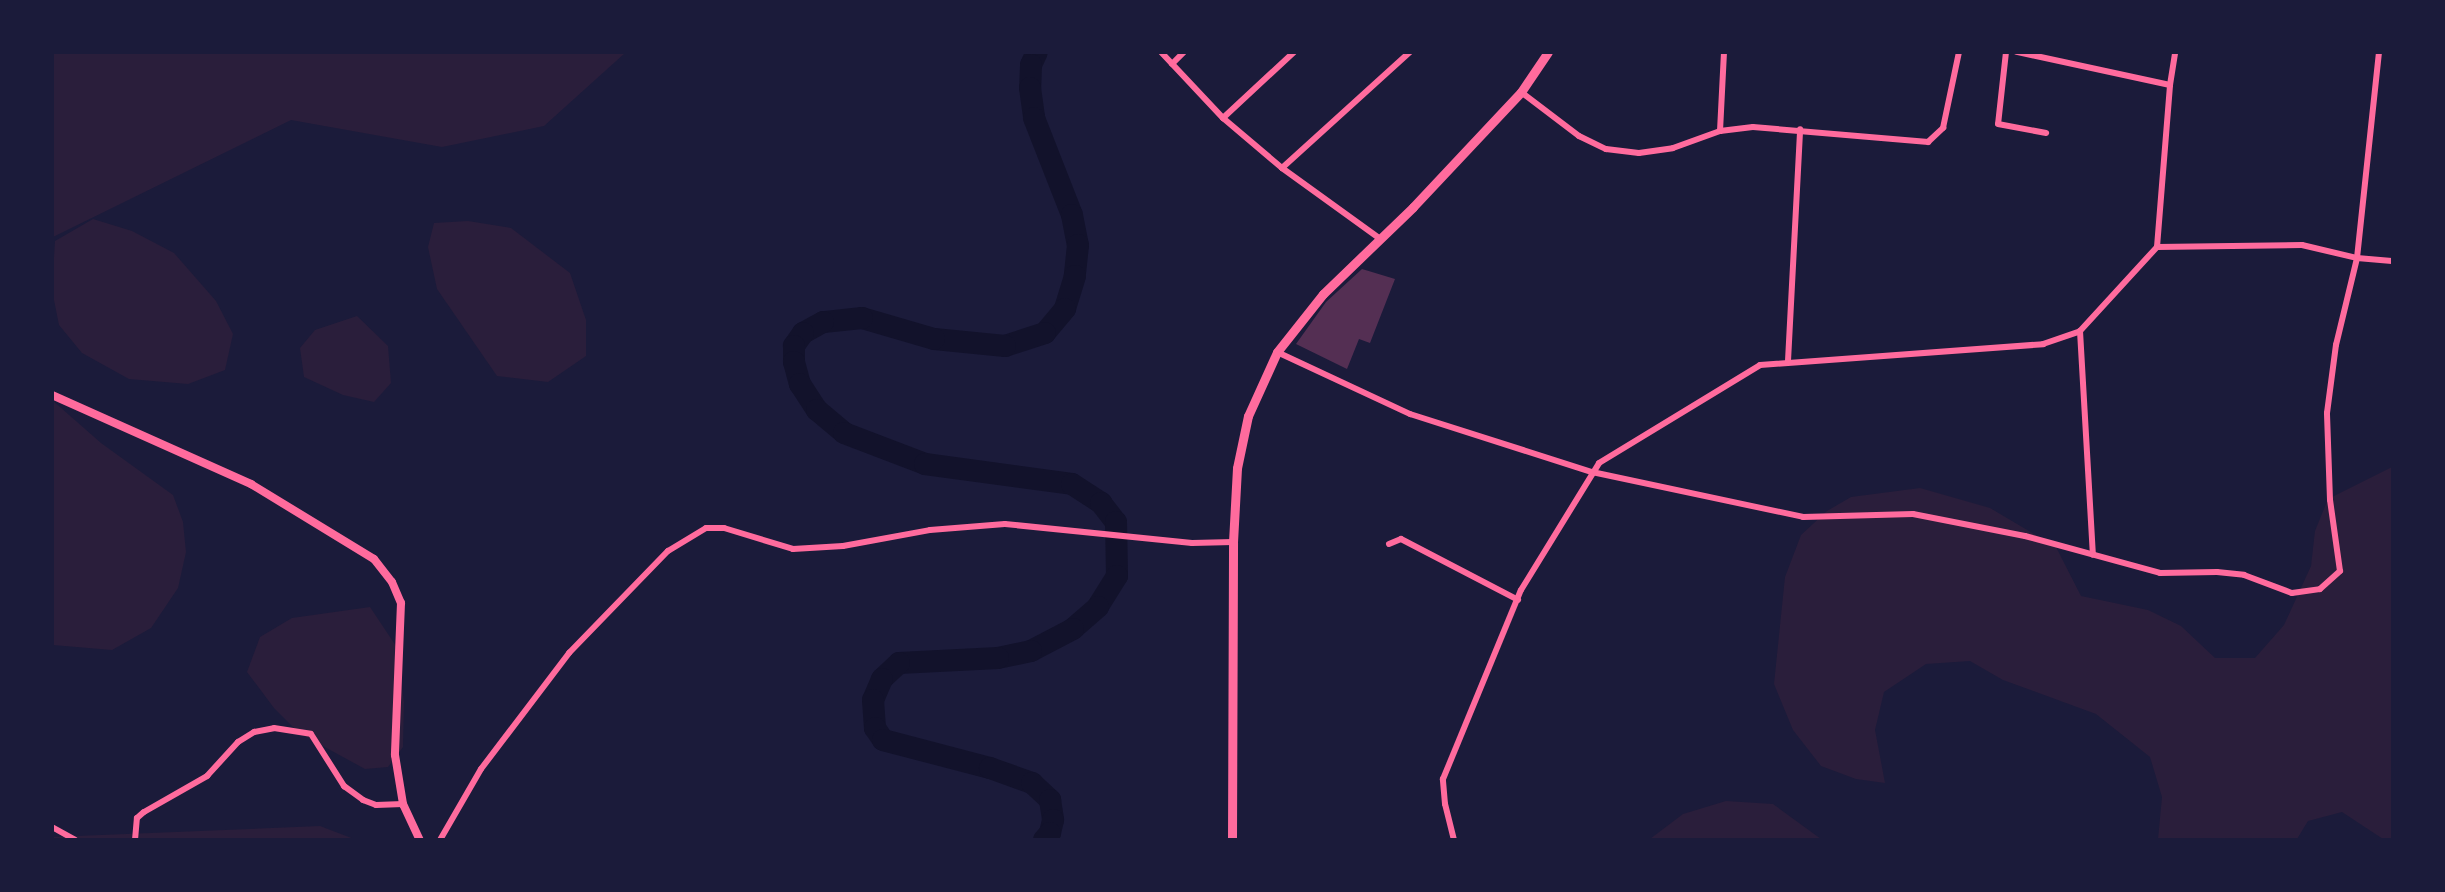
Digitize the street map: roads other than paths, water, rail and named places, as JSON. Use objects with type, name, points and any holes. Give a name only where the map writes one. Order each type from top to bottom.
[{"type":"main road","points":[[1232,840],[1233,542],[1237,468],[1248,416],[1277,352],[1323,294],[1413,207],[1521,92],[1548,52]]},
{"type":"street","points":[[1161,52],[1223,118],[1282,168],[1379,238]]},
{"type":"street","points":[[1172,64],[1184,52]]},
{"type":"street","points":[[1223,118],[1294,52]]},
{"type":"street","points":[[1282,168],[1410,52]]},
{"type":"street","points":[[1720,131],[1724,52]]},
{"type":"street","points":[[1521,92],[1579,136],[1606,149],[1639,153],[1662,150],[1720,131],[1800,129],[1932,140],[1943,128],[1959,52]]},
{"type":"street","points":[[2006,52],[1998,124],[2046,133]]},
{"type":"street","points":[[2017,52],[2170,85]]},
{"type":"street","points":[[1454,840],[1443,779],[1518,600],[1599,463],[1760,365],[1788,361],[2043,344],[2080,331],[2157,247],[2170,85],[2175,52]]},
{"type":"street","points":[[1277,352],[1410,414],[1592,472],[1803,517],[1889,513],[1951,520],[2160,573],[2244,576],[2292,593],[2320,589],[2334,579],[2340,565],[2330,500],[2327,413],[2336,345],[2357,258],[2379,52]]},
{"type":"street","points":[[1788,361],[1800,129]]},
{"type":"street","points":[[2157,247],[2302,245],[2357,258],[2392,261]]},
{"type":"street","points":[[2080,331],[2093,555]]},
{"type":"street","points":[[52,395],[251,484],[374,559],[392,582],[401,603],[395,755],[404,804],[420,840]]},
{"type":"street","points":[[440,840],[481,769],[561,662],[668,551],[696,532],[724,528],[793,549],[843,546],[930,530],[1005,524],[1102,531],[1161,539],[1233,542]]},
{"type":"street","points":[[1389,544],[1401,539],[1518,600]]},
{"type":"street","points":[[135,840],[137,818],[144,812],[207,776],[238,742],[254,732],[274,728],[311,734],[344,786],[363,800],[376,805],[404,804]]},
{"type":"street","points":[[52,827],[75,840]]},
{"type":"waterway","points":[[1037,52],[1031,65],[1030,88],[1034,118],[1072,215],[1078,245],[1075,276],[1065,309],[1045,333],[1005,346],[934,339],[862,318],[823,322],[803,333],[794,346],[794,362],[800,384],[817,410],[844,433],[925,464],[1072,484],[1101,503],[1116,522],[1117,576],[1098,607],[1073,629],[1031,651],[998,658],[899,663],[882,679],[873,700],[875,728],[883,740],[990,768],[1032,783],[1050,800],[1053,820],[1050,833],[1044,840]]}]
